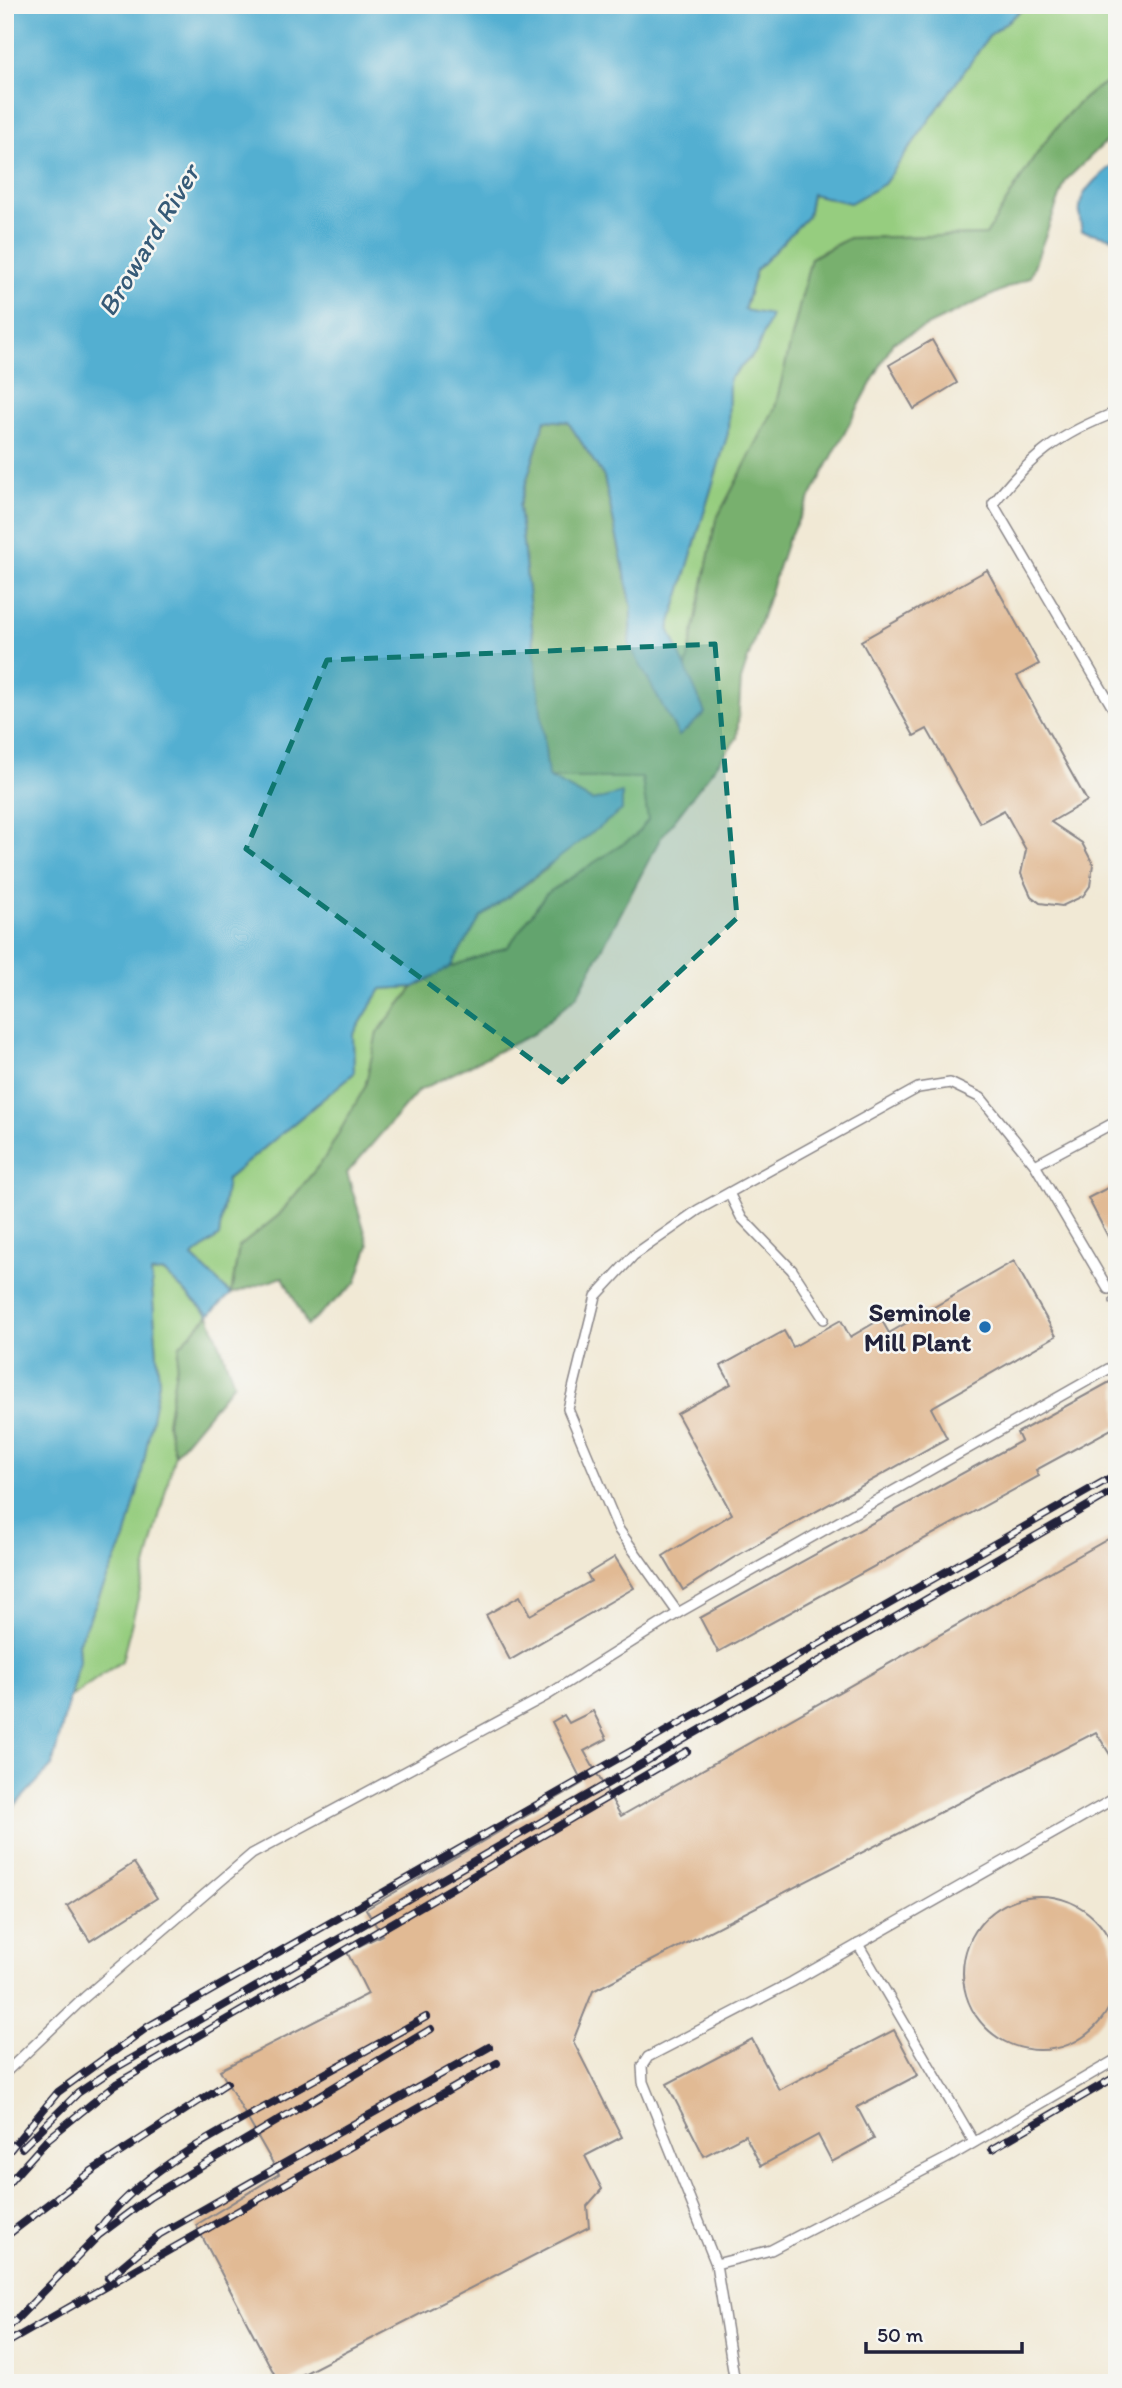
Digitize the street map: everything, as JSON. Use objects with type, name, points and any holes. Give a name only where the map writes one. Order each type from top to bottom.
[{"type":"lane","points":[[1117,412],[1077,427],[1044,449],[1012,479],[993,504],[1117,715]]},
{"type":"lane","points":[[678,1613],[619,1530],[568,1409],[596,1296],[634,1255],[698,1210],[918,1088],[950,1083],[981,1098],[1035,1165],[1108,1289]]},
{"type":"lane","points":[[1035,1165],[1117,1121]]},
{"type":"lane","points":[[729,1193],[741,1217],[792,1270],[824,1319]]},
{"type":"lane","points":[[5,2073],[85,1997],[252,1854],[546,1696],[678,1613],[1117,1364]]},
{"type":"lane","points":[[735,2383],[716,2264],[643,2082],[642,2067],[648,2057],[859,1944],[1117,1797]]},
{"type":"lane","points":[[859,1944],[974,2142]]},
{"type":"lane","points":[[716,2264],[771,2250],[974,2142],[1117,2059]]},
{"type":"highlighted area","points":[[715,644],[737,918],[562,1082],[246,849],[327,660]]},
{"type":"green space","points":[[1028,5],[1117,5],[1117,77],[1096,89],[1059,124],[1026,169],[986,235],[849,238],[811,258],[775,408],[716,520],[686,669],[669,629],[728,433],[729,379],[756,352],[770,316],[744,311],[756,270],[808,216],[812,194],[850,203],[884,184],[990,35]]},
{"type":"green space","points":[[1117,77],[1117,131],[1066,180],[1030,277],[893,342],[787,541],[741,680],[737,738],[660,839],[577,996],[533,1034],[418,1091],[347,1173],[369,1245],[356,1283],[307,1325],[283,1277],[231,1294],[239,1247],[279,1215],[324,1159],[365,1087],[377,1033],[414,987],[450,967],[508,947],[546,894],[635,836],[648,820],[642,778],[548,778],[519,506],[545,420],[568,422],[604,477],[632,607],[629,644],[679,736],[705,713],[686,669],[716,520],[775,408],[811,258],[849,238],[986,235],[1026,169],[1059,124],[1096,89]]},
{"type":"green space","points":[[548,778],[642,778],[648,820],[636,836],[546,894],[508,947],[450,967],[481,917],[547,869],[592,801]]},
{"type":"green space","points":[[414,987],[377,1033],[366,1087],[324,1159],[279,1215],[239,1247],[231,1294],[192,1257],[219,1236],[227,1179],[354,1073],[353,1035],[381,989]]},
{"type":"green space","points":[[164,1272],[209,1315],[180,1345],[167,1423],[175,1454],[122,1661],[69,1698],[79,1661],[78,1643],[125,1539],[159,1382],[151,1273]]},
{"type":"green space","points":[[209,1315],[234,1383],[175,1454],[167,1423],[180,1345]]},
{"type":"water","name":"Broward River","points":[[5,5],[1028,5],[990,35],[884,184],[850,203],[812,194],[808,216],[756,270],[744,310],[771,315],[756,352],[729,379],[728,433],[669,629],[705,713],[679,736],[629,644],[632,607],[604,477],[568,422],[545,420],[519,506],[548,777],[592,801],[622,793],[622,810],[481,917],[450,967],[414,987],[381,989],[353,1035],[354,1073],[227,1179],[219,1236],[192,1257],[231,1294],[209,1315],[164,1272],[151,1273],[159,1382],[140,1482],[125,1539],[78,1643],[79,1661],[52,1766],[5,1816]]},
{"type":"water","points":[[1117,161],[1117,239],[1082,231],[1082,198],[1092,184]]},
{"type":"building","points":[[932,340],[957,383],[914,409],[889,365]]},
{"type":"building","points":[[987,570],[1039,664],[1017,676],[1087,801],[1051,822],[1082,843],[1093,864],[1090,886],[1083,896],[1062,906],[1040,903],[1031,896],[1021,874],[1026,850],[1004,810],[980,823],[927,729],[914,736],[861,641]]},
{"type":"building","points":[[1117,1183],[1117,1254],[1088,1198]]},
{"type":"building","points":[[1014,1261],[1056,1336],[931,1408],[947,1438],[733,1558],[683,1590],[663,1556],[732,1514],[677,1414],[731,1384],[721,1366],[784,1331],[793,1347],[841,1320],[850,1337],[881,1319],[889,1333]]},
{"type":"building","points":[[1117,1378],[1117,1426],[1036,1470],[1039,1476],[718,1652],[700,1618],[1021,1441],[1017,1433]]},
{"type":"building","points":[[1117,1534],[1117,1766],[1096,1732],[593,1991],[573,2041],[622,2137],[585,2156],[602,2189],[587,2206],[589,2227],[286,2383],[279,2383],[196,2225],[279,2174],[220,2070],[368,1994],[347,1952],[382,1935],[366,1909],[583,1783],[552,1722],[564,1715],[569,1723],[593,1711],[607,1739],[584,1751],[621,1816]]},
{"type":"building","points":[[615,1557],[634,1588],[510,1660],[486,1615],[520,1596],[530,1615],[591,1581],[587,1574]]},
{"type":"building","points":[[134,1863],[157,1898],[90,1941],[67,1906]]},
{"type":"building","points":[[1040,1896],[1069,1902],[1094,1919],[1111,1944],[1117,1973],[1111,2002],[1094,2027],[1069,2044],[1040,2050],[1011,2044],[986,2027],[969,2002],[963,1973],[969,1944],[986,1919],[1011,1902]]},
{"type":"building","points":[[894,2030],[918,2075],[857,2107],[874,2139],[832,2162],[818,2135],[761,2166],[745,2135],[704,2156],[667,2084],[752,2039],[779,2090]]},
{"type":"railway","points":[[5,2156],[58,2092],[149,2026],[1117,1474]]},
{"type":"railway","points":[[22,2148],[78,2093],[112,2070],[1117,1489]]},
{"type":"railway","points":[[5,2187],[48,2139],[116,2084],[687,1751]]},
{"type":"railway","points":[[99,2229],[136,2189],[180,2156],[426,2017]]},
{"type":"railway","points":[[5,2331],[99,2235],[150,2197],[431,2029]]},
{"type":"railway","points":[[108,2278],[160,2234],[489,2047]]},
{"type":"railway","points":[[5,2344],[497,2063]]},
{"type":"railway","points":[[992,2149],[1117,2076]]},
{"type":"railway","points":[[5,2237],[93,2170],[227,2083]]},
{"type":"place","name":"Seminole Mill Plant","points":[[985,1327]]}]
